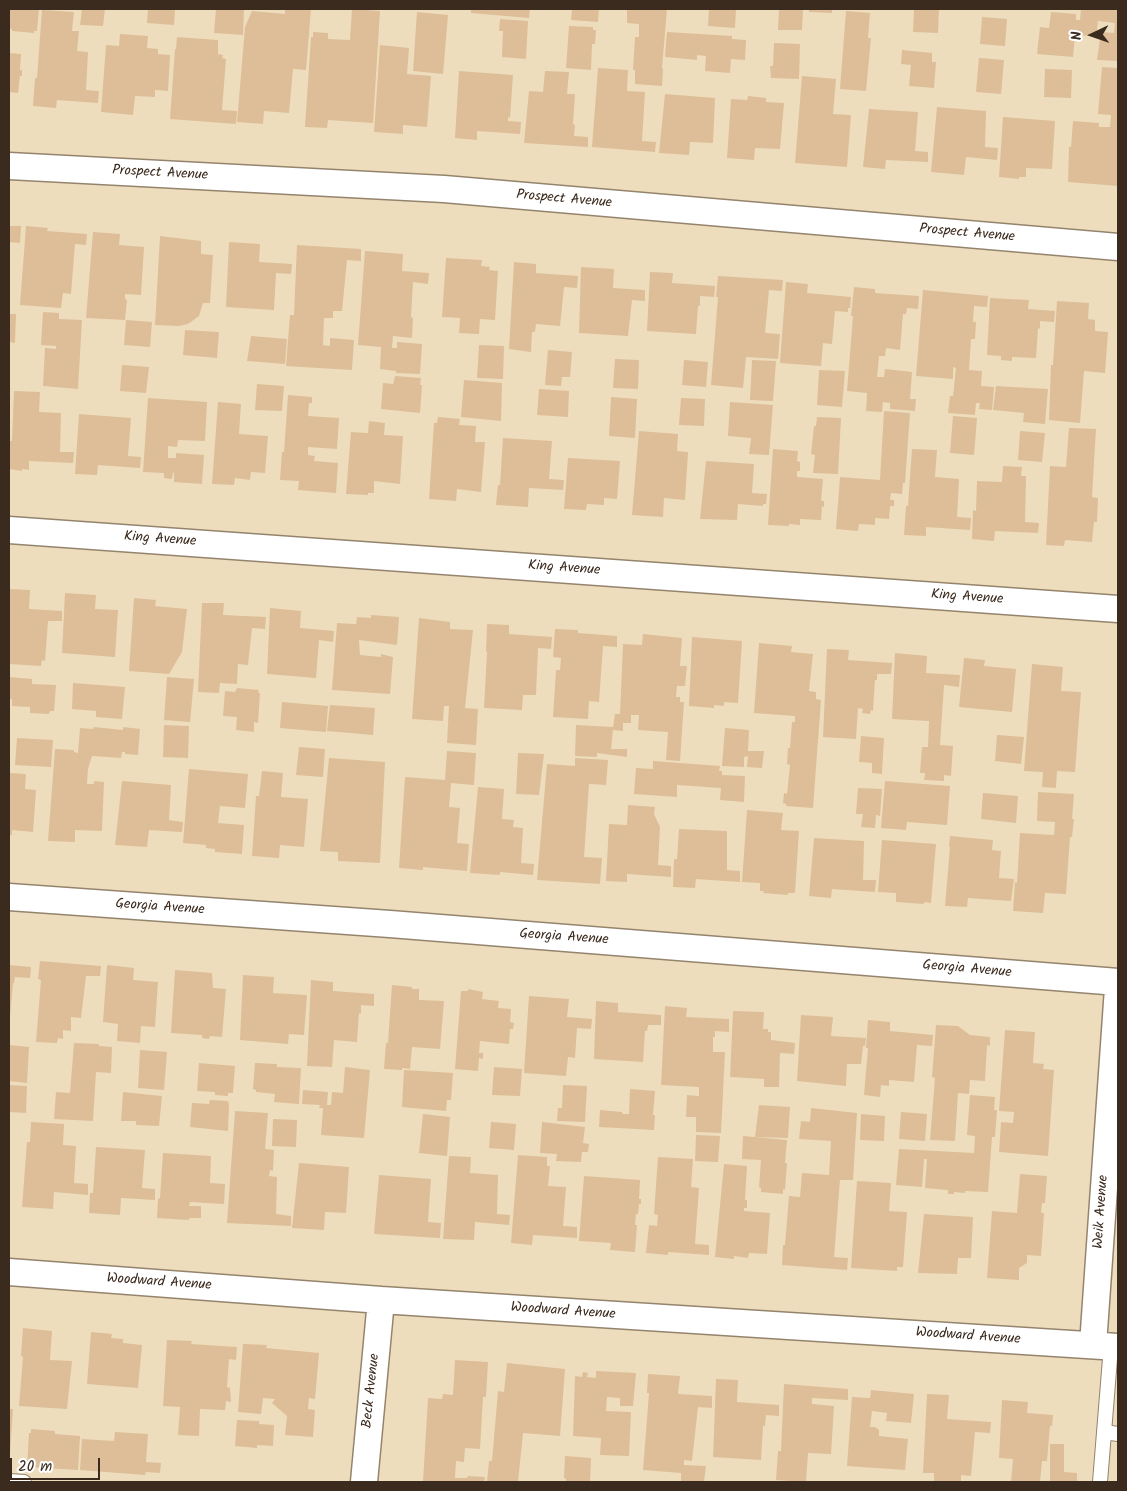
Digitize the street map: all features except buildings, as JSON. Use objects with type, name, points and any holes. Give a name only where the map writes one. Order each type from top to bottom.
[{"type":"street","name":"Prospect Avenue","points":[[9,166],[444,189],[1118,247]]},
{"type":"street","name":"King Avenue","points":[[9,530],[1118,610]]},
{"type":"street","name":"Georgia Avenue","points":[[9,897],[1118,982]]},
{"type":"street","name":"Weik Avenue","points":[[1108,1346],[1118,988]]},
{"type":"street","name":"Woodward Avenue","points":[[9,1272],[381,1300],[1108,1346]]},
{"type":"street","name":"Beck Avenue","points":[[364,1482],[381,1300]]},
{"type":"lane","points":[[1100,1482],[1111,1433],[1108,1346]]},
{"type":"lane","points":[[9,1481],[24,1482]]}]
